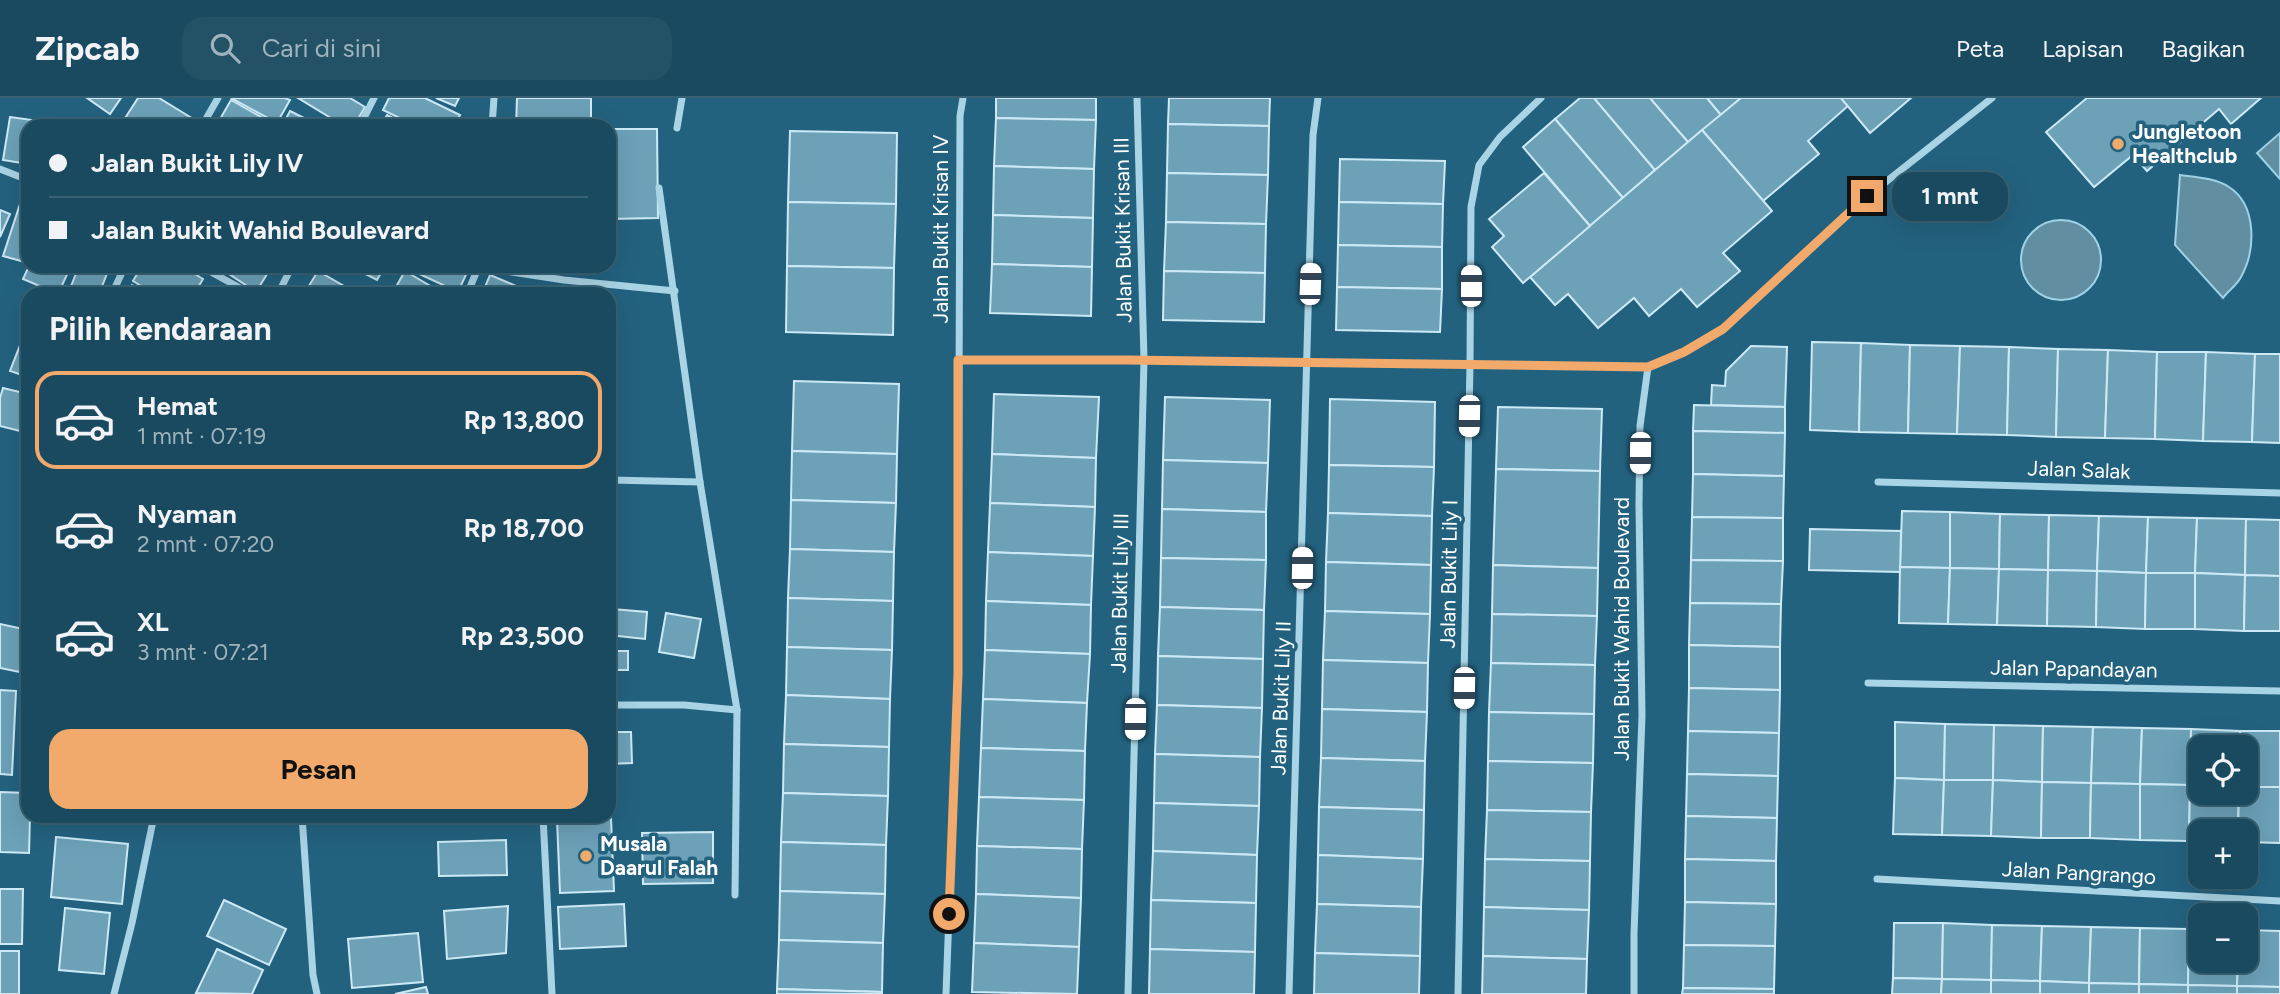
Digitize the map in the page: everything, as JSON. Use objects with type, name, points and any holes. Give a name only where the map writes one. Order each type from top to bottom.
[{"type":"street","points":[[206,119],[218,98]]},
{"type":"street","points":[[363,119],[373,98]]},
{"type":"street","points":[[492,119],[494,98]]},
{"type":"street","points":[[677,128],[682,98]]},
{"type":"street","name":"Jalan Bukit Krisan IV","points":[[946,994],[958,674],[960,116],[963,98]]},
{"type":"street","name":"Jalan Bukit Krisan III","points":[[1138,98],[1144,360]]},
{"type":"street","name":"Jalan Bukit Lily II","points":[[1289,994],[1312,135],[1318,98]]},
{"type":"street","name":"Jalan Bukit Lily I","points":[[1458,994],[1471,207],[1479,165],[1500,137],[1541,98]]},
{"type":"street","points":[[958,360],[1648,367],[1684,352],[1723,329],[1867,196],[1992,98]]},
{"type":"street","points":[[0,169],[21,177]]},
{"type":"street","points":[[659,188],[700,482],[737,710],[735,895]]},
{"type":"street","points":[[213,273],[238,287]]},
{"type":"street","points":[[518,273],[675,291]]},
{"type":"street","name":"Jalan Bukit Lily III","points":[[1128,994],[1144,360]]},
{"type":"street","name":"Jalan Bukit Wahid Boulevard","points":[[1634,994],[1642,716],[1640,440],[1648,367]]},
{"type":"street","points":[[616,480],[700,482]]},
{"type":"street","name":"Jalan Salak","points":[[1878,482],[2280,493]]},
{"type":"street","name":"Jalan Papandayan","points":[[1867,683],[2280,691]]},
{"type":"street","points":[[616,705],[684,705],[737,710]]},
{"type":"street","points":[[114,994],[153,823]]},
{"type":"street","points":[[302,823],[313,975],[317,994]]},
{"type":"street","points":[[543,823],[552,994]]},
{"type":"street","name":"Jalan Pangrango","points":[[1877,879],[2280,901]]},
{"type":"water","points":[[2280,133],[2280,179],[2257,153]]},
{"type":"water","points":[[2180,175],[2224,184],[2238,195],[2249,216],[2251,241],[2246,266],[2239,280],[2223,298],[2175,245]]},
{"type":"water","points":[[2061,220],[2076,223],[2089,232],[2098,245],[2101,260],[2098,275],[2089,288],[2076,297],[2061,300],[2046,297],[2033,288],[2024,275],[2021,260],[2024,245],[2033,232],[2046,223]]},
{"type":"building","points":[[87,98],[121,98],[110,114]]},
{"type":"building","points":[[138,98],[159,98],[193,119],[124,119]]},
{"type":"building","points":[[231,98],[290,100],[279,119],[270,119]]},
{"type":"building","points":[[298,98],[350,98],[365,107],[358,119],[332,119]]},
{"type":"building","points":[[389,98],[425,98],[460,115],[458,119],[402,119],[383,110]]},
{"type":"building","points":[[436,98],[459,98],[455,106]]},
{"type":"building","points":[[517,98],[591,98],[591,119],[516,119]]},
{"type":"building","points":[[996,98],[1096,98],[1096,120],[996,118]]},
{"type":"building","points":[[1169,98],[1270,98],[1269,126],[1168,124]]},
{"type":"building","points":[[1580,98],[1594,98],[1655,170],[1623,198],[1555,119]]},
{"type":"building","points":[[1594,98],[1650,98],[1689,143],[1655,170]]},
{"type":"building","points":[[1650,98],[1707,98],[1721,115],[1689,143]]},
{"type":"building","points":[[1707,98],[1741,98],[1721,115]]},
{"type":"building","points":[[1741,98],[1841,98],[1848,106],[1808,141],[1819,154],[1763,201],[1702,130]]},
{"type":"building","points":[[1841,98],[1911,98],[1870,133]]},
{"type":"building","name":"Jungletoon Healthclub","points":[[2087,98],[2261,98],[2231,124],[2219,109],[2147,171],[2133,155],[2094,187],[2046,132]]},
{"type":"building","points":[[231,100],[265,119],[220,119]]},
{"type":"building","points":[[290,111],[306,119],[286,119]]},
{"type":"building","points":[[10,117],[24,119],[21,119],[21,163],[3,160]]},
{"type":"building","points":[[996,118],[1096,120],[1094,169],[994,166]]},
{"type":"building","points":[[1555,119],[1623,198],[1590,226],[1523,147]]},
{"type":"building","points":[[1168,124],[1269,126],[1268,175],[1167,173]]},
{"type":"building","points":[[616,129],[657,129],[658,218],[616,219]]},
{"type":"building","points":[[1702,130],[1772,211],[1723,253],[1740,271],[1697,307],[1681,289],[1649,316],[1634,298],[1598,328],[1568,294],[1555,305],[1530,277]]},
{"type":"building","points":[[790,131],[897,133],[896,204],[788,202]]},
{"type":"building","points":[[1340,159],[1445,161],[1443,204],[1339,202]]},
{"type":"building","points":[[994,166],[1094,169],[1093,218],[993,215]]},
{"type":"building","points":[[1167,173],[1268,175],[1266,224],[1166,222]]},
{"type":"building","points":[[1544,173],[1590,226],[1523,283],[1492,247],[1504,236],[1489,219]]},
{"type":"building","points":[[788,202],[896,204],[894,268],[787,266]]},
{"type":"building","points":[[1339,202],[1443,204],[1442,247],[1338,245]]},
{"type":"building","points":[[20,204],[21,204],[21,261],[3,256]]},
{"type":"building","points":[[0,210],[10,214],[0,237]]},
{"type":"building","points":[[993,215],[1093,218],[1092,267],[992,264]]},
{"type":"building","points":[[1166,222],[1266,224],[1265,273],[1164,271]]},
{"type":"building","points":[[1338,245],[1442,247],[1442,289],[1337,287]]},
{"type":"building","points":[[992,264],[1092,267],[1091,316],[990,313]]},
{"type":"building","points":[[787,266],[894,268],[893,335],[786,332]]},
{"type":"building","points":[[1164,271],[1265,273],[1264,322],[1163,320]]},
{"type":"building","points":[[26,273],[68,273],[61,287],[42,287],[23,279]]},
{"type":"building","points":[[76,273],[107,273],[102,287],[71,287]]},
{"type":"building","points":[[138,273],[193,273],[203,279],[198,287],[143,287],[133,281]]},
{"type":"building","points":[[228,273],[268,273],[259,287],[248,287]]},
{"type":"building","points":[[317,273],[321,273],[346,287],[308,287]]},
{"type":"building","points":[[364,273],[381,273],[377,280]]},
{"type":"building","points":[[404,273],[408,273],[432,287],[396,287]]},
{"type":"building","points":[[417,273],[467,273],[460,287],[447,287]]},
{"type":"building","points":[[490,275],[519,287],[485,287]]},
{"type":"building","points":[[1337,287],[1442,289],[1440,332],[1336,330]]},
{"type":"building","points":[[1812,342],[1861,343],[1859,432],[1810,430]]},
{"type":"building","points":[[21,343],[21,375],[10,371]]},
{"type":"building","points":[[1861,343],[1910,345],[1908,433],[1859,432]]},
{"type":"building","points":[[1910,345],[1960,346],[1957,434],[1908,433]]},
{"type":"building","points":[[1751,346],[1787,347],[1785,407],[1711,405],[1712,385],[1725,386],[1726,371]]},
{"type":"building","points":[[1960,346],[2009,347],[2007,435],[1957,434]]},
{"type":"building","points":[[2009,347],[2058,349],[2056,437],[2007,435]]},
{"type":"building","points":[[2058,349],[2108,350],[2105,438],[2056,437]]},
{"type":"building","points":[[2108,350],[2157,352],[2155,439],[2105,438]]},
{"type":"building","points":[[2157,352],[2206,352],[2203,441],[2155,439]]},
{"type":"building","points":[[2206,352],[2255,354],[2252,442],[2203,441]]},
{"type":"building","points":[[2255,354],[2280,354],[2280,443],[2252,442]]},
{"type":"building","points":[[794,381],[899,384],[897,454],[792,451]]},
{"type":"building","points":[[3,388],[21,392],[21,431],[0,426],[0,398]]},
{"type":"building","points":[[994,394],[1099,397],[1096,458],[992,454]]},
{"type":"building","points":[[1165,397],[1270,400],[1268,463],[1163,460]]},
{"type":"building","points":[[1330,399],[1435,402],[1434,467],[1329,465]]},
{"type":"building","points":[[1694,405],[1785,407],[1785,433],[1693,431]]},
{"type":"building","points":[[1498,407],[1602,409],[1600,471],[1496,469]]},
{"type":"building","points":[[1693,431],[1785,433],[1784,476],[1693,474]]},
{"type":"building","points":[[792,451],[897,454],[896,503],[791,500]]},
{"type":"building","points":[[992,454],[1096,458],[1095,507],[990,503]]},
{"type":"building","points":[[1163,460],[1268,463],[1266,512],[1162,509]]},
{"type":"building","points":[[1329,465],[1434,467],[1432,516],[1328,513]]},
{"type":"building","points":[[1496,469],[1600,471],[1598,568],[1493,565]]},
{"type":"building","points":[[1693,474],[1784,476],[1783,518],[1692,517]]},
{"type":"building","points":[[791,500],[896,503],[894,552],[790,549]]},
{"type":"building","points":[[990,503],[1095,507],[1093,556],[988,552]]},
{"type":"building","points":[[1162,509],[1266,512],[1266,560],[1161,558]]},
{"type":"building","points":[[1902,511],[1950,512],[1950,568],[1900,567]]},
{"type":"building","points":[[1950,512],[2000,514],[1999,569],[1950,568]]},
{"type":"building","points":[[1328,513],[1432,516],[1431,565],[1326,562]]},
{"type":"building","points":[[2000,514],[2049,515],[2048,570],[1999,569]]},
{"type":"building","points":[[2049,515],[2099,516],[2097,571],[2048,570]]},
{"type":"building","points":[[2099,516],[2148,517],[2146,573],[2097,571]]},
{"type":"building","points":[[1692,517],[1783,518],[1783,561],[1691,560]]},
{"type":"building","points":[[2148,517],[2197,518],[2195,573],[2146,573]]},
{"type":"building","points":[[2197,518],[2246,519],[2245,575],[2195,573]]},
{"type":"building","points":[[2246,519],[2280,520],[2280,576],[2245,575]]},
{"type":"building","points":[[1810,529],[1901,531],[1900,572],[1809,570]]},
{"type":"building","points":[[790,549],[894,552],[893,601],[788,598]]},
{"type":"building","points":[[988,552],[1093,556],[1091,605],[986,601]]},
{"type":"building","points":[[1161,558],[1266,560],[1264,610],[1160,607]]},
{"type":"building","points":[[1691,560],[1783,561],[1781,604],[1690,603]]},
{"type":"building","points":[[1326,562],[1431,565],[1430,614],[1325,611]]},
{"type":"building","points":[[1493,565],[1598,568],[1597,616],[1492,614]]},
{"type":"building","points":[[1900,567],[1950,568],[1948,624],[1899,623]]},
{"type":"building","points":[[1950,568],[1999,569],[1997,625],[1948,624]]},
{"type":"building","points":[[1999,569],[2048,570],[2047,626],[1997,625]]},
{"type":"building","points":[[2048,570],[2097,571],[2096,627],[2047,626]]},
{"type":"building","points":[[2097,571],[2146,573],[2145,629],[2096,627]]},
{"type":"building","points":[[2146,573],[2195,573],[2195,629],[2145,629]]},
{"type":"building","points":[[2195,573],[2245,575],[2244,631],[2195,629]]},
{"type":"building","points":[[2245,575],[2280,576],[2280,631],[2244,631]]},
{"type":"building","points":[[788,598],[893,601],[892,650],[787,647]]},
{"type":"building","points":[[986,601],[1091,605],[1090,654],[985,650]]},
{"type":"building","points":[[1690,603],[1781,604],[1780,647],[1689,645]]},
{"type":"building","points":[[1160,607],[1264,610],[1263,659],[1158,656]]},
{"type":"building","points":[[616,609],[647,612],[645,639],[616,636]]},
{"type":"building","points":[[1325,611],[1430,614],[1428,663],[1323,660]]},
{"type":"building","points":[[666,613],[701,619],[694,658],[659,652]]},
{"type":"building","points":[[1492,614],[1597,616],[1595,665],[1491,663]]},
{"type":"building","points":[[0,624],[21,628],[20,672],[0,668]]},
{"type":"building","points":[[1689,645],[1780,647],[1780,690],[1689,688]]},
{"type":"building","points":[[787,647],[892,650],[890,699],[786,695]]},
{"type":"building","points":[[985,650],[1090,654],[1087,703],[983,699]]},
{"type":"building","points":[[616,651],[628,651],[628,670],[616,670]]},
{"type":"building","points":[[1158,656],[1263,659],[1262,708],[1157,705]]},
{"type":"building","points":[[1323,660],[1428,663],[1427,712],[1322,709]]},
{"type":"building","points":[[1491,663],[1595,665],[1594,714],[1489,712]]},
{"type":"building","points":[[1689,688],[1780,690],[1779,733],[1688,731]]},
{"type":"building","points":[[0,690],[16,691],[12,775],[0,774]]},
{"type":"building","points":[[786,695],[890,699],[889,747],[784,744]]},
{"type":"building","points":[[983,699],[1087,703],[1085,751],[981,748]]},
{"type":"building","points":[[1157,705],[1262,708],[1260,757],[1155,754]]},
{"type":"building","points":[[1322,709],[1427,712],[1425,761],[1321,758]]},
{"type":"building","points":[[1489,712],[1594,714],[1593,763],[1488,761]]},
{"type":"building","points":[[1895,722],[1945,724],[1944,780],[1895,778]]},
{"type":"building","points":[[1945,724],[1994,725],[1993,780],[1944,780]]},
{"type":"building","points":[[1994,725],[2043,726],[2042,782],[1993,780]]},
{"type":"building","points":[[2043,726],[2093,727],[2091,783],[2042,782]]},
{"type":"building","points":[[2093,727],[2142,728],[2140,784],[2091,783]]},
{"type":"building","points":[[2142,728],[2191,729],[2191,735],[2188,735],[2188,785],[2140,784]]},
{"type":"building","points":[[2191,729],[2240,731],[2240,735],[2191,735]]},
{"type":"building","points":[[1688,731],[1779,733],[1778,776],[1687,774]]},
{"type":"building","points":[[2240,731],[2280,731],[2280,787],[2258,787],[2258,735],[2240,735]]},
{"type":"building","points":[[616,732],[631,732],[632,763],[616,764]]},
{"type":"building","points":[[784,744],[889,747],[888,796],[783,793]]},
{"type":"building","points":[[981,748],[1085,751],[1084,800],[979,797]]},
{"type":"building","points":[[1155,754],[1260,757],[1259,806],[1154,803]]},
{"type":"building","points":[[1321,758],[1425,761],[1424,810],[1319,807]]},
{"type":"building","points":[[1488,761],[1593,763],[1591,812],[1487,810]]},
{"type":"building","points":[[1687,774],[1778,776],[1777,818],[1686,816]]},
{"type":"building","points":[[1895,778],[1944,780],[1942,835],[1893,834]]},
{"type":"building","points":[[1944,780],[1993,780],[1991,836],[1942,835]]},
{"type":"building","points":[[1993,780],[2042,782],[2041,838],[1991,836]]},
{"type":"building","points":[[2042,782],[2091,783],[2090,838],[2041,838]]},
{"type":"building","points":[[2091,783],[2140,784],[2140,840],[2090,838]]},
{"type":"building","points":[[2140,784],[2188,785],[2188,841],[2140,840]]},
{"type":"building","points":[[2258,787],[2280,787],[2280,843],[2258,842],[2258,819],[2238,819],[2239,805],[2258,805]]},
{"type":"building","points":[[0,792],[21,793],[21,823],[30,823],[29,853],[0,852]]},
{"type":"building","points":[[783,793],[888,796],[886,845],[781,842]]},
{"type":"building","points":[[979,797],[1084,800],[1082,849],[977,846]]},
{"type":"building","points":[[1154,803],[1259,806],[1257,855],[1153,851]]},
{"type":"building","points":[[2190,805],[2239,805],[2238,819],[2189,819]]},
{"type":"building","points":[[1319,807],[1424,810],[1423,859],[1318,855]]},
{"type":"building","points":[[1487,810],[1591,812],[1590,861],[1485,859]]},
{"type":"building","points":[[1686,816],[1777,818],[1776,861],[1685,859]]},
{"type":"building","name":"Musala Daarul Falah","points":[[557,823],[611,823],[614,891],[560,893]]},
{"type":"building","points":[[713,832],[713,883],[643,884],[642,833]]},
{"type":"building","points":[[56,837],[128,844],[122,904],[51,897]]},
{"type":"building","points":[[506,840],[507,875],[439,876],[438,842]]},
{"type":"building","points":[[781,842],[886,845],[885,894],[780,891]]},
{"type":"building","points":[[977,846],[1082,849],[1081,898],[976,894]]},
{"type":"building","points":[[1153,851],[1257,855],[1256,903],[1151,900]]},
{"type":"building","points":[[1318,855],[1423,859],[1421,907],[1317,904]]},
{"type":"building","points":[[1485,859],[1590,861],[1589,910],[1484,907]]},
{"type":"building","points":[[1685,859],[1776,861],[1776,904],[1685,902]]},
{"type":"building","points":[[0,889],[23,889],[22,944],[0,944]]},
{"type":"building","points":[[780,891],[885,894],[883,943],[779,940]]},
{"type":"building","points":[[976,894],[1081,898],[1079,947],[974,943]]},
{"type":"building","points":[[224,900],[286,929],[269,965],[207,936]]},
{"type":"building","points":[[1151,900],[1256,903],[1255,952],[1150,949]]},
{"type":"building","points":[[1685,902],[1776,904],[1775,946],[1684,945]]},
{"type":"building","points":[[624,904],[626,946],[560,949],[558,907]]},
{"type":"building","points":[[1317,904],[1421,907],[1420,956],[1315,953]]},
{"type":"building","points":[[508,906],[506,953],[447,959],[444,911]]},
{"type":"building","points":[[1484,907],[1589,910],[1587,959],[1483,956]]},
{"type":"building","points":[[65,908],[110,913],[104,974],[59,970]]},
{"type":"building","points":[[1894,923],[1943,923],[1942,979],[1893,978]]},
{"type":"building","points":[[1943,923],[1992,925],[1991,980],[1942,979]]},
{"type":"building","points":[[1992,925],[2042,926],[2040,981],[1991,980]]},
{"type":"building","points":[[2042,926],[2091,927],[2089,983],[2040,981]]},
{"type":"building","points":[[2091,927],[2140,928],[2139,984],[2089,983]]},
{"type":"building","points":[[2140,928],[2188,929],[2188,985],[2139,984]]},
{"type":"building","points":[[2258,930],[2280,931],[2280,987],[2237,986],[2238,973],[2258,973]]},
{"type":"building","points":[[418,933],[423,982],[352,988],[348,939]]},
{"type":"building","points":[[779,940],[883,943],[882,992],[777,989]]},
{"type":"building","points":[[974,943],[1079,947],[1077,994],[972,992]]},
{"type":"building","points":[[1684,945],[1775,946],[1774,989],[1683,988]]},
{"type":"building","points":[[217,949],[263,970],[252,994],[196,993]]},
{"type":"building","points":[[1150,949],[1255,952],[1254,994],[1149,994]]},
{"type":"building","points":[[0,951],[19,951],[19,994],[0,994]]},
{"type":"building","points":[[1315,953],[1420,956],[1419,994],[1314,994]]},
{"type":"building","points":[[1483,956],[1587,959],[1586,994],[1482,994]]},
{"type":"building","points":[[2188,973],[2238,973],[2237,986],[2188,985]]},
{"type":"building","points":[[1893,978],[1942,979],[1941,994],[1892,994]]},
{"type":"building","points":[[1942,979],[1991,980],[1991,994],[1941,994]]},
{"type":"building","points":[[1991,980],[2040,981],[2040,994],[1991,994]]},
{"type":"building","points":[[2040,981],[2089,983],[2089,994],[2040,994]]},
{"type":"building","points":[[2089,983],[2139,984],[2139,994],[2089,994]]},
{"type":"building","points":[[2139,984],[2188,985],[2188,994],[2139,994]]},
{"type":"building","points":[[2188,985],[2237,986],[2237,994],[2188,994]]},
{"type":"building","points":[[2237,986],[2280,987],[2280,994],[2237,994]]},
{"type":"building","points":[[426,987],[428,994],[395,994]]},
{"type":"building","points":[[1683,988],[1774,989],[1774,994],[1682,994]]},
{"type":"building","points":[[777,989],[882,992],[882,994],[777,994]]},
{"type":"place","name":"Jungletoon Healthclub","points":[[2118,144]]},
{"type":"place","name":"Musala Daarul Falah","points":[[586,856]]},
{"type":"route","points":[[949,914],[958,674],[958,360],[1648,367],[1684,352],[1723,329],[1867,196]]}]
